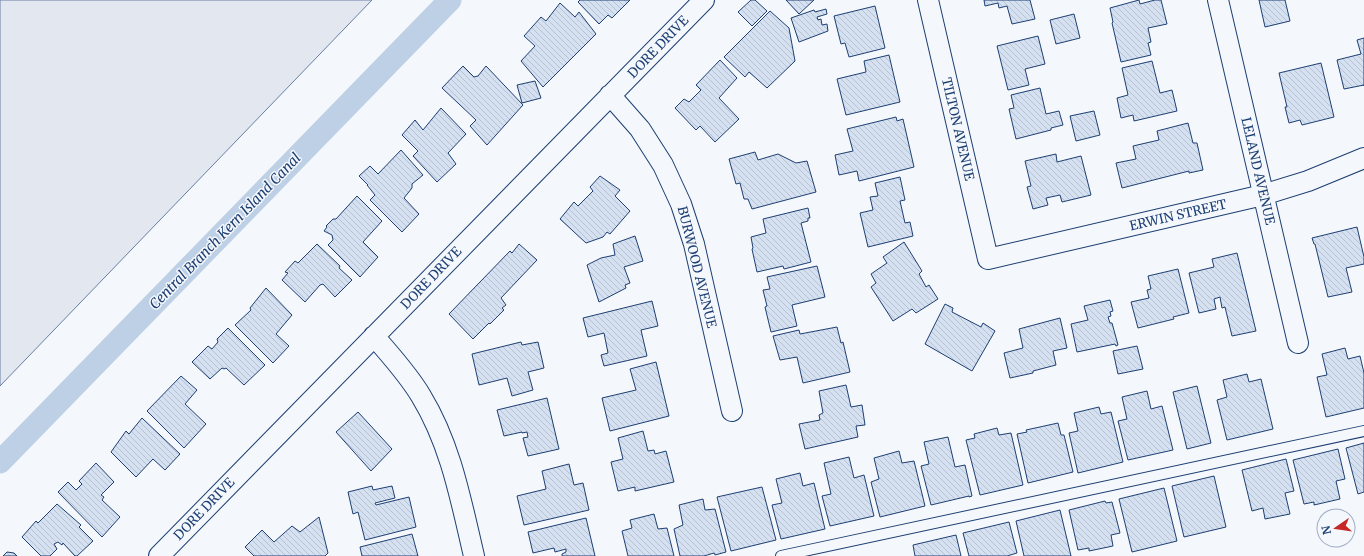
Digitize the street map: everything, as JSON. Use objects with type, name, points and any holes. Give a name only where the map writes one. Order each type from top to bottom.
[{"type":"street","name":"DORE DRIVE","points":[[159,556],[704,0]]},
{"type":"street","name":"TILTON AVENUE","points":[[928,0],[988,259]]},
{"type":"street","name":"LELAND AVENUE","points":[[1218,0],[1298,343]]},
{"type":"street","name":"BURWOOD AVENUE","points":[[610,95],[640,129],[663,165],[681,204],[694,244],[732,411]]},
{"type":"street","name":"ERWIN STREET","points":[[988,259],[1263,195],[1308,181],[1364,158]]},
{"type":"street","points":[[374,336],[400,366],[421,397],[441,435],[454,470],[474,556]]},
{"type":"lane","points":[[781,556],[1364,431]]},
{"type":"shaded area","points":[[0,0],[372,0],[0,386]]},
{"type":"building","points":[[580,0],[630,0],[612,18],[608,15],[599,24],[578,2]]},
{"type":"building","points":[[751,0],[755,0],[767,11],[752,26],[738,12]]},
{"type":"building","points":[[786,0],[814,0],[799,14]]},
{"type":"building","points":[[984,0],[1030,0],[1035,19],[1012,24],[1007,6],[999,8],[998,3],[985,6]]},
{"type":"building","points":[[1139,0],[1140,4],[1161,0],[1167,24],[1148,28],[1151,42],[1148,43],[1151,55],[1121,62],[1110,8]]},
{"type":"building","points":[[1259,0],[1285,0],[1290,21],[1265,27]]},
{"type":"building","points":[[560,3],[575,17],[579,12],[596,34],[543,87],[521,61],[535,46],[524,36],[541,17],[546,21]]},
{"type":"building","points":[[875,6],[885,48],[849,57],[845,43],[841,44],[834,16]]},
{"type":"building","points":[[826,9],[827,14],[817,17],[818,20],[821,19],[822,25],[827,24],[828,31],[799,42],[791,18],[814,10],[815,12]]},
{"type":"building","points":[[770,11],[789,28],[795,61],[767,88],[749,72],[745,77],[724,57]]},
{"type":"building","points":[[1074,14],[1080,38],[1056,44],[1050,20]]},
{"type":"building","points":[[1038,36],[1045,64],[1025,69],[1029,85],[1008,90],[997,46]]},
{"type":"building","points":[[1364,38],[1364,85],[1344,89],[1337,60],[1361,54],[1357,40]]},
{"type":"building","points":[[889,55],[900,102],[846,115],[837,79],[866,72],[864,61]]},
{"type":"building","points":[[720,60],[737,78],[719,98],[739,119],[715,142],[700,126],[696,130],[675,108],[684,99],[689,102],[701,90],[696,85]]},
{"type":"building","points":[[1152,61],[1160,93],[1172,90],[1177,111],[1134,121],[1133,115],[1121,118],[1117,98],[1128,95],[1122,68]]},
{"type":"building","points":[[1321,63],[1334,117],[1302,125],[1300,120],[1289,123],[1279,73]]},
{"type":"building","points":[[463,66],[474,77],[478,76],[486,66],[523,105],[487,145],[470,126],[476,120],[442,88]]},
{"type":"building","points":[[535,81],[541,98],[522,103],[517,85]]},
{"type":"building","points":[[1040,88],[1046,114],[1059,111],[1063,125],[1051,128],[1051,130],[1016,139],[1009,109],[1014,108],[1011,95]]},
{"type":"building","points":[[441,108],[466,134],[448,153],[456,164],[437,182],[413,156],[418,151],[402,135],[415,120],[423,130]]},
{"type":"building","points":[[1094,111],[1100,135],[1076,141],[1070,116]]},
{"type":"building","points":[[896,117],[897,121],[903,119],[914,167],[859,181],[857,171],[839,175],[835,155],[853,151],[847,129]]},
{"type":"building","points":[[1188,123],[1193,143],[1197,143],[1203,170],[1189,173],[1189,171],[1122,188],[1116,163],[1136,159],[1133,146],[1159,140],[1157,131]]},
{"type":"building","points":[[401,150],[423,175],[412,184],[412,188],[404,198],[419,214],[402,232],[370,200],[375,195],[359,176],[370,166],[378,174]]},
{"type":"building","points":[[755,152],[758,160],[778,154],[796,163],[807,161],[816,192],[752,209],[748,199],[744,199],[740,183],[736,184],[729,159]]},
{"type":"building","points":[[1056,154],[1057,162],[1081,156],[1091,195],[1062,202],[1060,195],[1046,198],[1048,205],[1033,209],[1027,187],[1031,186],[1025,161]]},
{"type":"building","points":[[600,176],[620,190],[615,196],[630,211],[610,234],[607,232],[603,237],[586,243],[560,219],[574,202],[578,206],[593,191],[590,187]]},
{"type":"building","points":[[900,177],[905,200],[900,201],[905,223],[910,222],[913,236],[868,247],[860,213],[873,210],[870,197],[878,196],[875,183]]},
{"type":"building","points":[[357,196],[382,221],[363,242],[378,257],[360,277],[328,245],[333,240],[332,235],[324,231],[327,227],[326,226],[333,219],[336,219]]},
{"type":"building","points":[[808,208],[810,218],[808,218],[808,221],[801,223],[811,262],[784,269],[783,266],[757,272],[751,237],[766,233],[763,219]]},
{"type":"building","points":[[1357,227],[1364,257],[1364,264],[1346,268],[1352,292],[1328,297],[1315,244],[1312,238]]},
{"type":"building","points":[[635,236],[643,261],[624,267],[630,283],[625,285],[626,288],[599,302],[587,265],[601,258],[615,255],[613,244]]},
{"type":"building","points":[[904,242],[922,271],[919,274],[926,287],[929,285],[938,299],[916,313],[912,309],[893,321],[871,287],[876,283],[871,274],[887,263],[883,257]]},
{"type":"building","points":[[317,244],[352,280],[335,297],[323,284],[320,285],[305,302],[282,280],[288,273],[285,272],[295,261],[298,263]]},
{"type":"building","points":[[519,244],[537,260],[501,298],[506,305],[502,308],[504,310],[473,339],[449,314],[510,251],[512,253]]},
{"type":"building","points":[[1237,253],[1256,331],[1232,336],[1225,307],[1222,308],[1220,297],[1214,299],[1216,309],[1199,313],[1189,273],[1214,267],[1212,259]]},
{"type":"building","points":[[817,266],[825,297],[792,305],[797,326],[771,332],[765,307],[767,306],[763,290],[770,289],[767,277]]},
{"type":"building","points":[[1178,269],[1189,313],[1173,317],[1174,319],[1138,328],[1131,302],[1149,298],[1147,290],[1151,289],[1148,276]]},
{"type":"building","points":[[266,288],[292,315],[276,334],[289,346],[273,363],[235,325],[251,310],[250,308]]},
{"type":"building","points":[[1110,300],[1113,311],[1110,312],[1111,316],[1108,317],[1110,323],[1112,323],[1118,345],[1116,346],[1115,344],[1077,352],[1071,324],[1088,320],[1084,306]]},
{"type":"building","points":[[652,301],[658,326],[641,330],[647,356],[604,366],[601,355],[608,353],[604,333],[588,337],[583,318]]},
{"type":"building","points":[[945,304],[953,308],[952,312],[981,327],[983,323],[995,331],[972,371],[925,344]]},
{"type":"building","points":[[1060,318],[1067,348],[1053,351],[1056,365],[1033,371],[1033,373],[1010,378],[1004,353],[1023,348],[1019,329]]},
{"type":"building","points":[[837,327],[841,343],[843,342],[850,372],[803,383],[797,357],[780,360],[773,336],[799,330],[800,334]]},
{"type":"building","points":[[228,328],[265,365],[244,385],[226,368],[222,368],[210,379],[192,362],[208,346],[212,349],[218,342],[217,339]]},
{"type":"building","points":[[521,342],[522,345],[538,342],[544,368],[528,372],[533,390],[512,396],[507,378],[479,385],[472,354]]},
{"type":"building","points":[[1137,346],[1143,369],[1118,374],[1113,351]]},
{"type":"building","points":[[1345,348],[1348,359],[1360,356],[1364,373],[1364,408],[1326,417],[1317,377],[1327,375],[1322,354]]},
{"type":"building","points":[[656,362],[669,416],[610,431],[602,398],[636,390],[630,369]]},
{"type":"building","points":[[1247,374],[1249,382],[1261,379],[1273,429],[1227,440],[1217,400],[1227,397],[1223,380]]},
{"type":"building","points":[[181,376],[197,390],[185,404],[206,424],[184,448],[147,411]]},
{"type":"building","points":[[846,385],[851,407],[862,405],[865,425],[856,426],[858,437],[805,449],[799,424],[820,420],[819,415],[823,413],[819,391]]},
{"type":"building","points":[[1197,386],[1211,443],[1187,449],[1173,392]]},
{"type":"building","points":[[1147,391],[1151,409],[1162,406],[1173,450],[1128,460],[1118,421],[1127,419],[1122,397]]},
{"type":"building","points":[[547,398],[559,449],[528,456],[523,438],[528,437],[527,432],[504,436],[497,410]]},
{"type":"building","points":[[1099,407],[1101,414],[1111,412],[1123,462],[1078,473],[1069,433],[1078,431],[1074,413]]},
{"type":"building","points":[[358,412],[392,449],[371,471],[336,432]]},
{"type":"building","points":[[142,418],[180,454],[165,470],[153,459],[136,477],[111,452],[126,431],[129,434]]},
{"type":"building","points":[[1058,423],[1061,435],[1064,435],[1073,472],[1028,483],[1017,434],[1027,432],[1026,430]]},
{"type":"building","points":[[997,428],[999,435],[1011,433],[1023,485],[980,495],[966,440],[975,438],[974,434]]},
{"type":"building","points":[[643,431],[648,451],[654,450],[655,454],[666,451],[674,482],[635,491],[635,487],[618,491],[611,462],[623,459],[618,438]]},
{"type":"building","points":[[948,437],[955,467],[965,465],[972,496],[931,505],[921,466],[929,464],[924,442]]},
{"type":"building","points":[[1364,443],[1364,492],[1358,494],[1346,448]]},
{"type":"building","points":[[1338,449],[1345,479],[1336,481],[1340,499],[1314,505],[1314,502],[1304,504],[1293,460]]},
{"type":"building","points":[[899,451],[902,463],[914,461],[925,506],[880,517],[871,482],[879,479],[874,458]]},
{"type":"building","points":[[849,457],[854,478],[864,475],[874,516],[830,526],[822,496],[831,494],[824,463]]},
{"type":"building","points":[[1286,459],[1294,491],[1285,493],[1290,514],[1265,519],[1263,508],[1252,511],[1242,470]]},
{"type":"building","points":[[96,463],[114,482],[101,495],[104,497],[102,500],[120,517],[102,537],[58,492],[68,482],[76,490],[82,484],[79,481]]},
{"type":"building","points":[[569,464],[574,485],[583,483],[589,510],[524,525],[517,496],[546,489],[542,471]]},
{"type":"building","points":[[800,473],[803,486],[814,483],[825,529],[781,539],[772,505],[782,503],[776,479]]},
{"type":"building","points":[[1214,476],[1226,527],[1184,537],[1172,486]]},
{"type":"building","points":[[372,486],[373,490],[392,486],[395,498],[375,503],[376,505],[409,497],[416,527],[365,540],[358,512],[353,514],[348,492]]},
{"type":"building","points":[[762,487],[776,540],[731,551],[717,497]]},
{"type":"building","points":[[1164,488],[1177,541],[1132,552],[1119,499]]},
{"type":"building","points":[[703,499],[705,510],[715,509],[726,552],[704,556],[680,556],[674,529],[683,525],[679,505]]},
{"type":"building","points":[[1105,501],[1106,503],[1112,502],[1120,533],[1111,535],[1113,546],[1089,551],[1089,548],[1078,550],[1069,510]]},
{"type":"building","points":[[57,504],[81,525],[79,527],[93,541],[77,556],[75,556],[63,543],[62,545],[58,542],[54,544],[57,549],[50,556],[41,556],[22,537],[36,521],[38,523]]},
{"type":"building","points":[[1060,510],[1071,556],[1024,556],[1016,521]]},
{"type":"building","points":[[654,514],[658,529],[667,528],[674,556],[628,556],[622,531],[632,528],[630,520]]},
{"type":"building","points":[[319,517],[328,553],[325,556],[254,556],[245,547],[262,530],[274,542],[292,526],[300,532]]},
{"type":"building","points":[[586,518],[595,556],[562,556],[562,554],[566,552],[566,549],[555,552],[554,548],[533,553],[528,532]]},
{"type":"building","points":[[1009,522],[1017,553],[1007,556],[969,556],[963,533]]},
{"type":"building","points":[[412,534],[418,556],[362,556],[360,547]]},
{"type":"building","points":[[956,535],[961,556],[915,556],[913,545]]},
{"type":"building","points":[[7,552],[14,553],[17,556],[3,556]]},
{"type":"waterway","name":"Central Branch Kern Island Canal","points":[[0,462],[450,0]]}]
